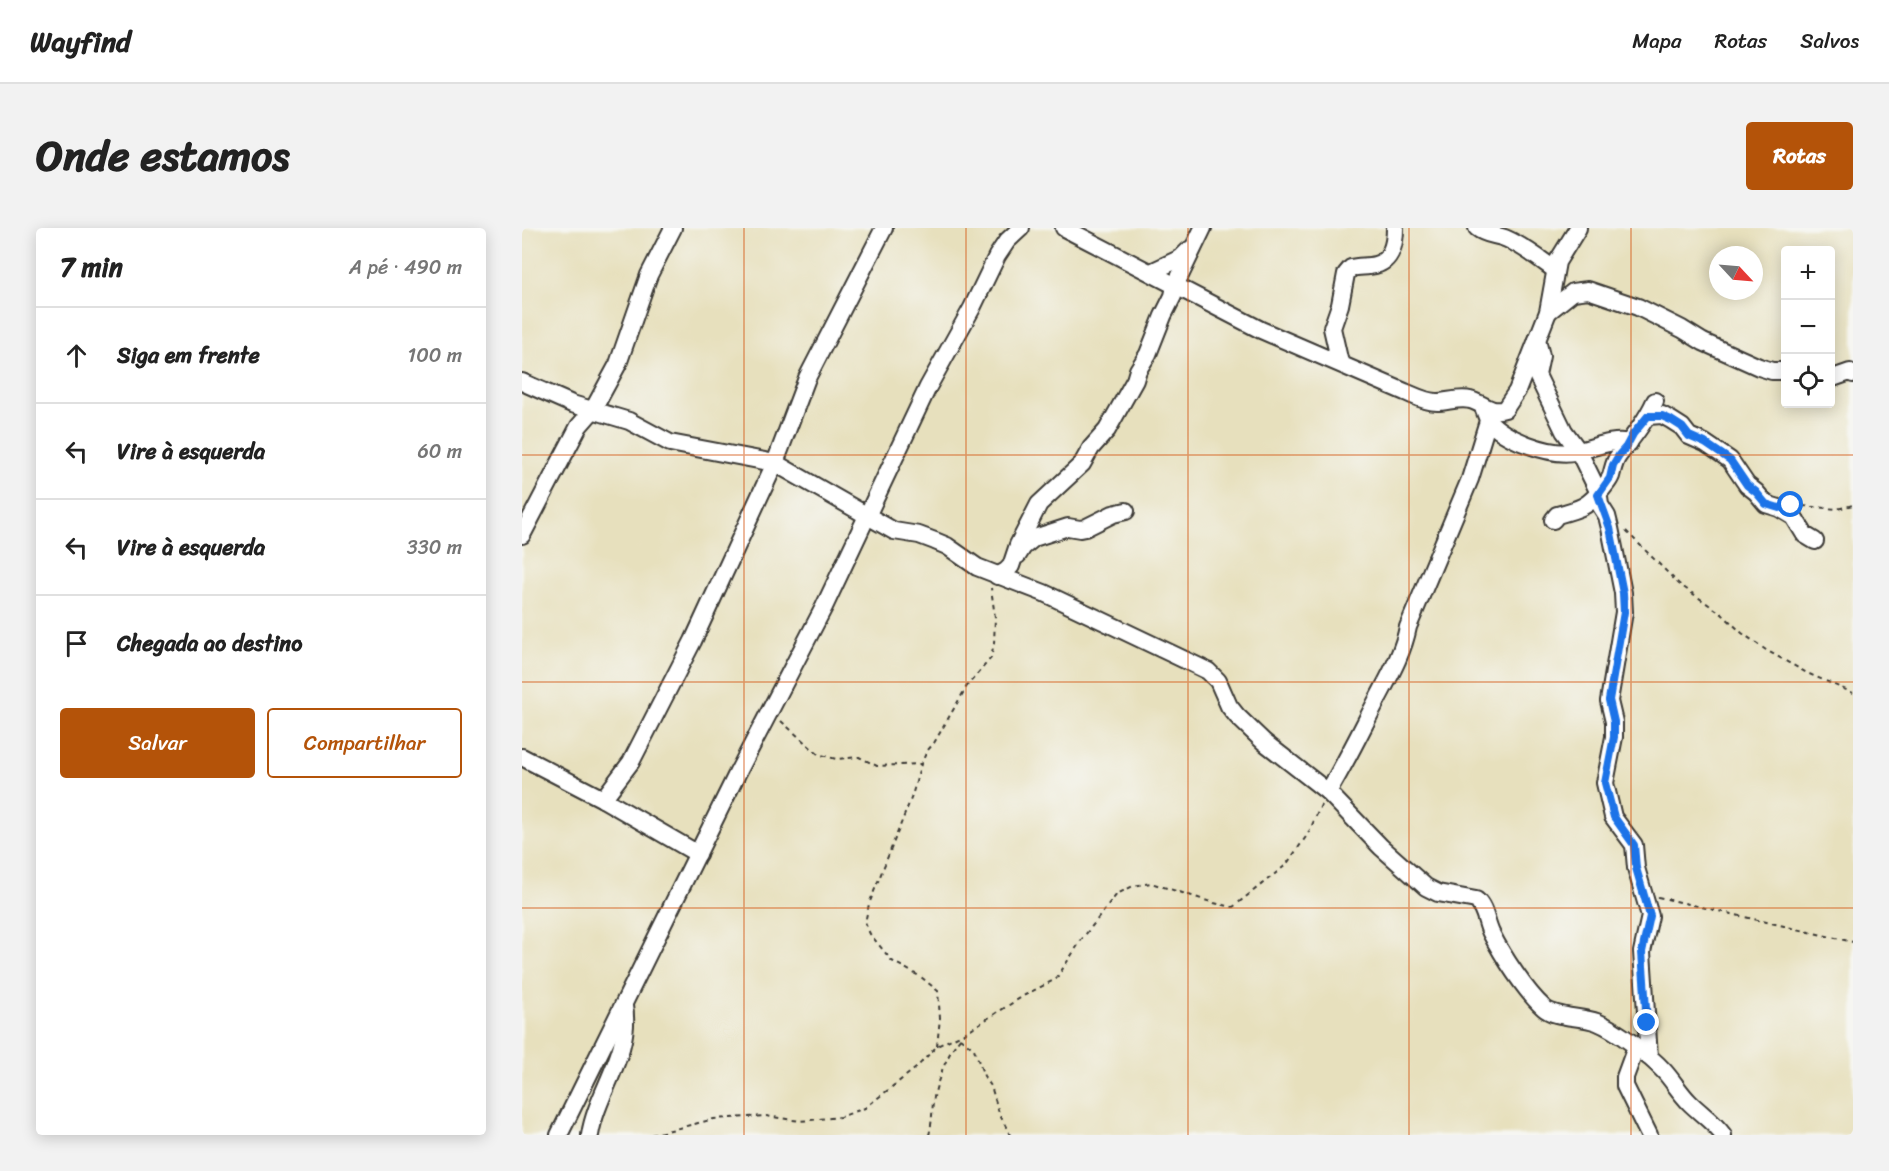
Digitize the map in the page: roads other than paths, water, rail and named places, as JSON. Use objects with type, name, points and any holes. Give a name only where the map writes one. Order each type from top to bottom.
[{"type":"street","points":[[522,536],[579,426],[593,410],[618,364],[649,275],[673,228]]},
{"type":"street","points":[[603,800],[631,762],[688,651],[775,463],[807,378],[884,228]]},
{"type":"street","points":[[559,1135],[698,854],[770,715],[798,654],[824,607],[928,387],[975,302],[997,256],[1007,241],[1021,228]]},
{"type":"street","points":[[1064,228],[1261,330],[1426,401],[1468,399],[1502,432],[1541,450],[1566,452],[1616,442],[1629,443]]},
{"type":"street","points":[[1014,560],[1018,545],[1039,504],[1082,464],[1091,448],[1107,430],[1148,354],[1173,296],[1174,286],[1203,228]]},
{"type":"street","points":[[1340,363],[1332,328],[1340,305],[1346,274],[1351,268],[1360,265],[1374,266],[1383,262],[1390,254],[1395,228]]},
{"type":"street","points":[[1477,228],[1485,235],[1502,236],[1518,243],[1555,270]]},
{"type":"street","points":[[1485,413],[1505,409],[1516,391],[1548,312],[1557,262],[1578,228]]},
{"type":"street","points":[[1150,272],[1181,258],[1192,248]]},
{"type":"street","points":[[1548,312],[1573,292],[1588,290],[1638,308],[1703,342],[1759,367],[1781,371]]},
{"type":"street","points":[[1537,340],[1541,356],[1537,375],[1564,431],[1578,450],[1598,491],[1601,509],[1607,516],[1623,593],[1624,612],[1609,700],[1614,722],[1614,737],[1605,783],[1614,817],[1634,845],[1636,868],[1650,916],[1642,952],[1642,1052],[1625,1077],[1625,1086],[1649,1135]]},
{"type":"street","points":[[1835,377],[1850,372],[1853,374]]},
{"type":"street","points":[[522,382],[572,404],[629,422],[670,443],[775,463],[894,531],[919,535],[935,541],[991,574],[1044,593],[1208,671],[1218,681],[1229,706],[1242,722],[1328,792],[1381,847],[1426,887],[1438,893],[1476,900],[1480,903],[1490,932],[1498,946],[1530,993],[1544,1008],[1551,1013],[1578,1016],[1598,1023],[1642,1052],[1664,1071],[1688,1100],[1716,1125],[1723,1135]]},
{"type":"street","points":[[572,404],[579,426]]},
{"type":"street","points":[[1553,520],[1557,515],[1573,512],[1591,502],[1598,495],[1610,478],[1613,465],[1651,408],[1682,427],[1689,436],[1705,443],[1730,460],[1747,485],[1766,504],[1779,508],[1794,517],[1806,534],[1815,541]]},
{"type":"street","points":[[1328,792],[1345,764],[1402,649],[1408,627],[1474,470],[1485,413]]},
{"type":"street","points":[[991,574],[1006,572],[1023,547],[1034,538],[1068,527],[1085,528],[1113,514],[1126,511]]},
{"type":"street","points":[[522,757],[698,854]]},
{"type":"street","points":[[590,1135],[592,1121],[624,1039],[624,1006]]}]
